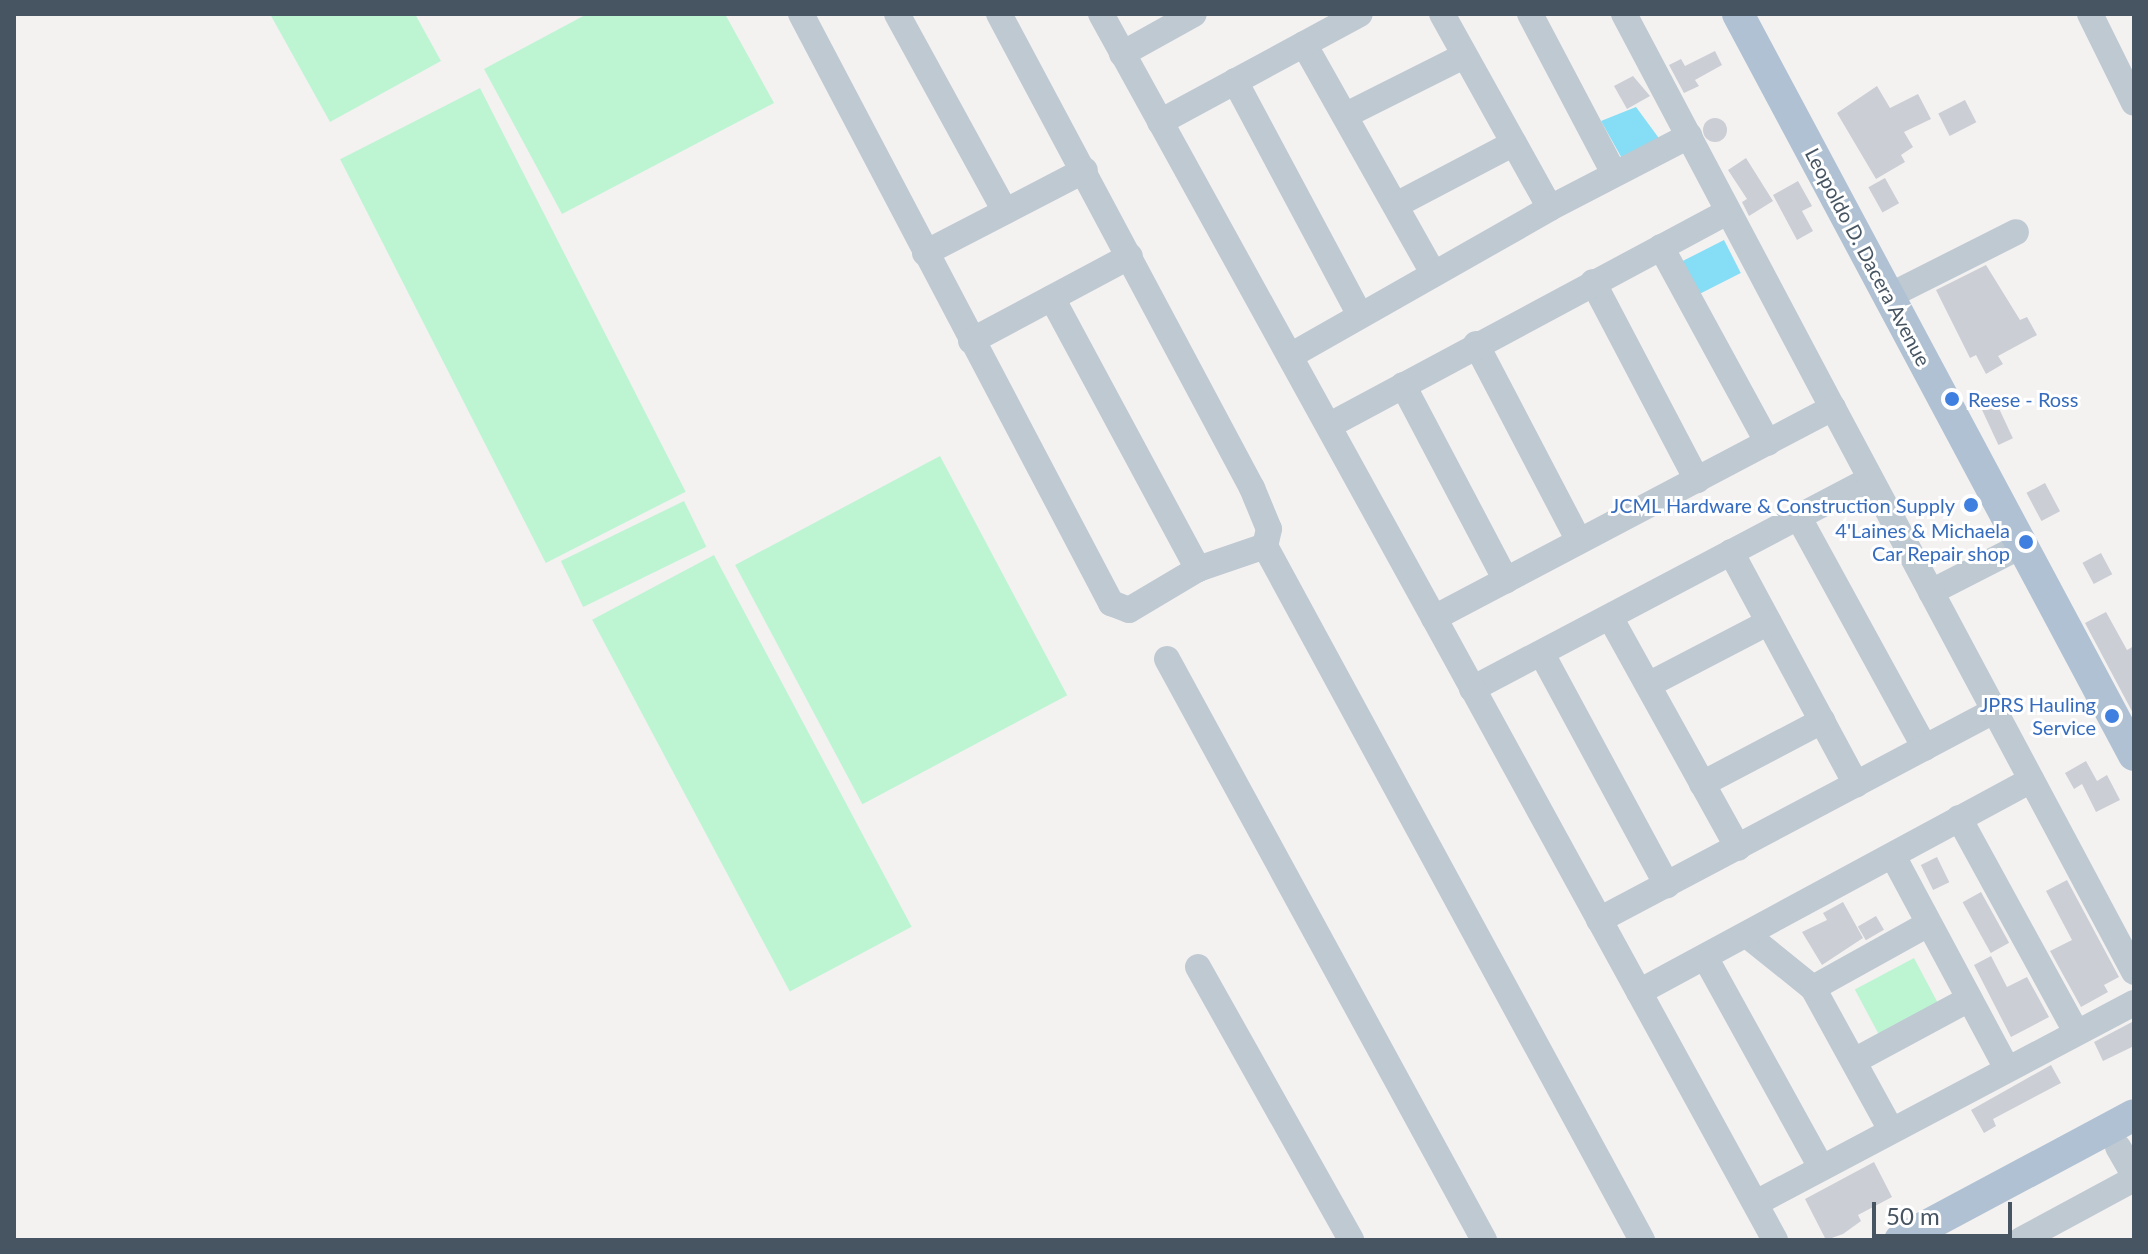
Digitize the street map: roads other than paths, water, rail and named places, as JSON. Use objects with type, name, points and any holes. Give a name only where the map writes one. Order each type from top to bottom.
[{"type":"main road","name":"Leopoldo D. Dacera Avenue","points":[[1738,14],[2134,755]]},
{"type":"main road","points":[[1900,1240],[2134,1115]]},
{"type":"street","points":[[801,14],[1111,603],[1129,610],[1198,569],[1265,546]]},
{"type":"street","points":[[897,14],[1005,211]]},
{"type":"street","points":[[999,14],[1085,170],[1261,508],[1269,529],[1265,546],[1642,1240]]},
{"type":"street","points":[[1101,14],[1330,425],[1775,1240]]},
{"type":"street","points":[[1160,122],[1360,14]]},
{"type":"street","points":[[1442,14],[1550,208]]},
{"type":"street","points":[[1530,14],[1614,173]]},
{"type":"street","points":[[2090,14],[2134,103]]},
{"type":"street","points":[[1122,54],[1191,15]]},
{"type":"street","points":[[1628,15],[1727,212],[2134,972]]},
{"type":"street","points":[[1304,44],[1433,273]]},
{"type":"street","points":[[1346,115],[1464,56]]},
{"type":"street","points":[[1235,81],[1360,315]]},
{"type":"street","points":[[1290,356],[1550,208],[1689,136]]},
{"type":"street","points":[[1396,205],[1514,143]]},
{"type":"street","points":[[925,253],[1085,170]]},
{"type":"street","points":[[1330,425],[1727,212]]},
{"type":"street","points":[[1889,296],[2016,232]]},
{"type":"street","points":[[1661,247],[1768,443]]},
{"type":"street","points":[[971,341],[1130,256]]},
{"type":"street","points":[[1593,282],[1697,480]]},
{"type":"street","points":[[1052,298],[1198,569]]},
{"type":"street","points":[[1476,344],[1579,541]]},
{"type":"street","points":[[1403,385],[1506,580]]},
{"type":"street","points":[[1434,618],[1833,408]]},
{"type":"street","points":[[1472,689],[1870,479]]},
{"type":"street","points":[[1799,518],[1925,748]]},
{"type":"street","points":[[1931,592],[2021,546]]},
{"type":"street","points":[[1731,552],[1856,784]]},
{"type":"street","points":[[1610,617],[1738,848]]},
{"type":"street","points":[[1648,685],[1769,622]]},
{"type":"street","points":[[1542,654],[1667,885]]},
{"type":"street","points":[[1167,659],[1484,1240]]},
{"type":"street","points":[[1599,920],[1993,711]]},
{"type":"street","points":[[1702,784],[1822,721]]},
{"type":"street","points":[[1639,992],[2031,780]]},
{"type":"street","points":[[1959,818],[2076,1032]]},
{"type":"street","points":[[1893,856],[2007,1069]]},
{"type":"street","points":[[1813,988],[1928,924]]},
{"type":"street","points":[[1747,935],[1813,988],[1891,1130]]},
{"type":"street","points":[[1705,957],[1821,1167]]},
{"type":"street","points":[[1198,967],[1351,1240]]},
{"type":"street","points":[[1854,1061],[1969,999]]},
{"type":"street","points":[[1756,1203],[2134,1003]]},
{"type":"street","points":[[2021,1240],[2134,1177],[2118,1147]]},
{"type":"water","points":[[1636,107],[1661,141],[1624,162],[1601,121]]},
{"type":"water","points":[[1724,240],[1741,273],[1699,294],[1682,261]]},
{"type":"place","name":"Reese - Ross","points":[[1952,399]]},
{"type":"place","name":"JCML Hardware & Construction Supply","points":[[1971,505]]},
{"type":"place","name":"4'Laines & Michaela Car Repair shop","points":[[2026,542]]},
{"type":"place","name":"JPRS Hauling Service","points":[[2112,716]]}]
